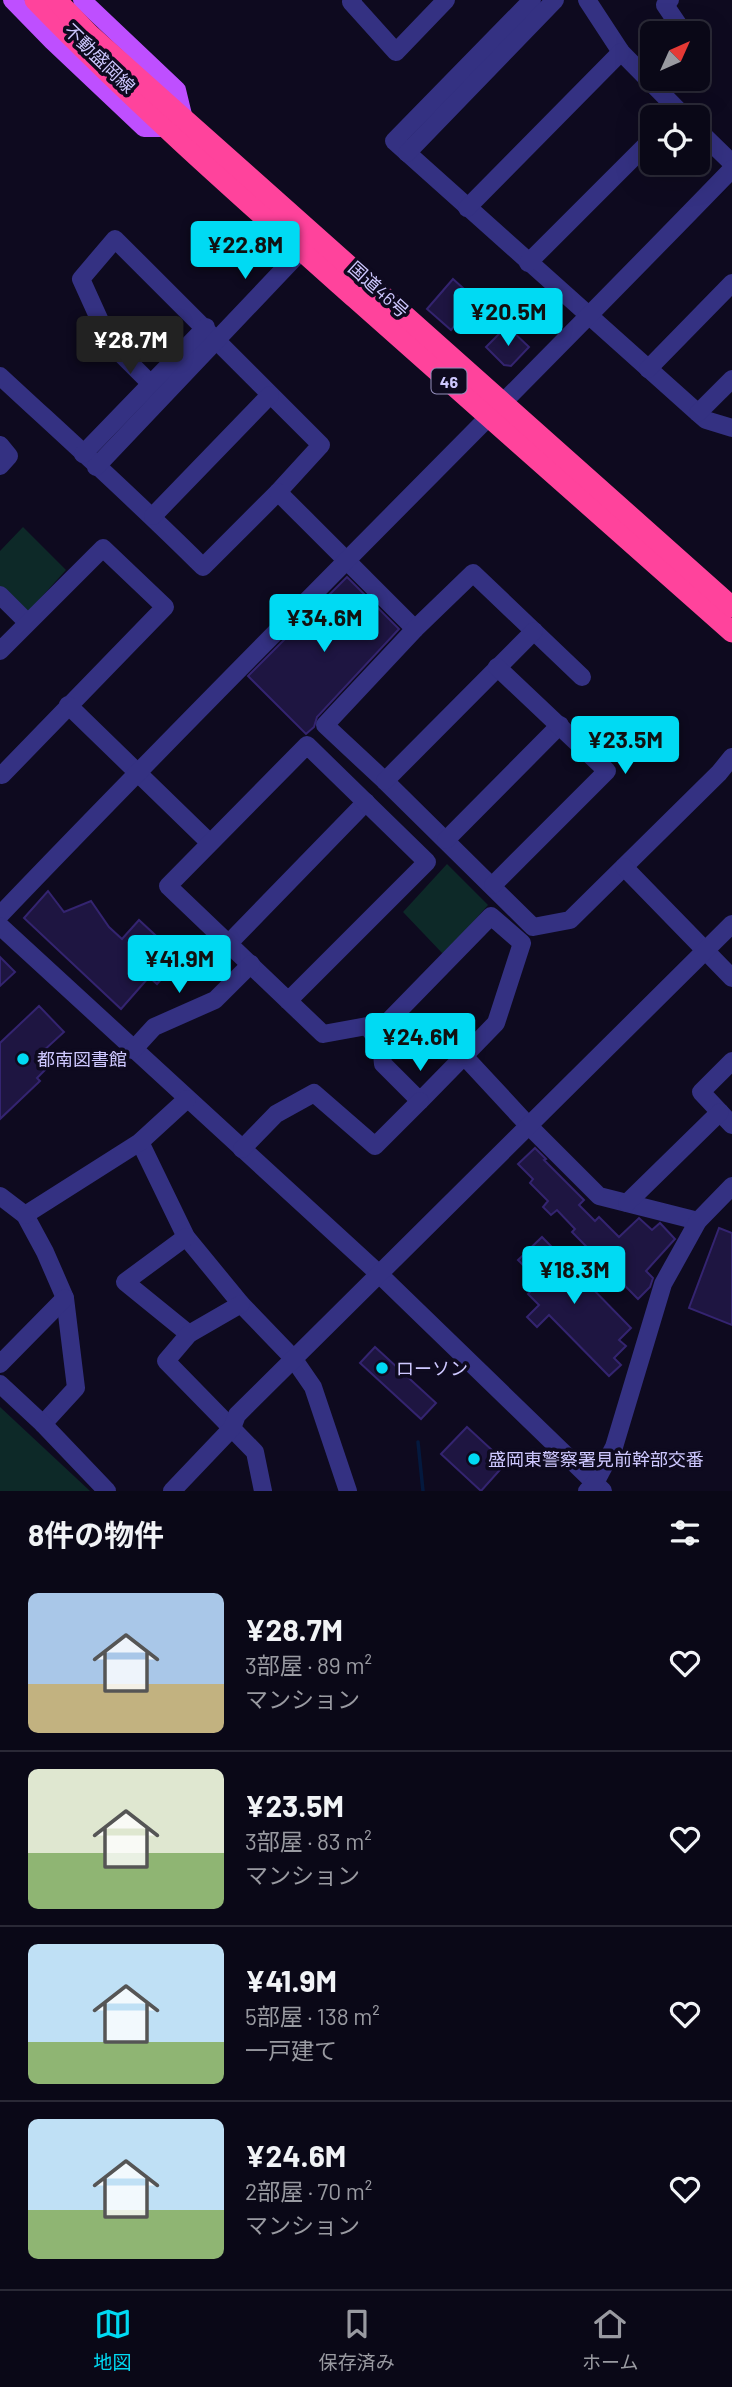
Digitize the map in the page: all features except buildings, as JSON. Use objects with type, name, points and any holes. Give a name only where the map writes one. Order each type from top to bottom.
[{"type":"highway","name":"国道46号","points":[[35,0],[75,41],[175,123],[497,410],[732,632]]},
{"type":"highway","name":"国道46号","points":[[56,0],[302,250],[730,601]]},
{"type":"main road","name":"不動盛岡線","points":[[12,0],[144,128],[175,123],[177,90],[82,0]]},
{"type":"street","points":[[353,0],[351,2],[396,52],[446,0]]},
{"type":"street","points":[[532,0],[394,141],[706,420],[732,428]]},
{"type":"street","points":[[407,153],[555,0]]},
{"type":"street","points":[[587,0],[621,52],[640,69]]},
{"type":"street","points":[[670,0],[665,5],[676,21]]},
{"type":"street","points":[[467,208],[621,52]]},
{"type":"street","points":[[661,91],[672,105]]},
{"type":"street","points":[[710,142],[732,163]]},
{"type":"street","points":[[528,263],[640,151]]},
{"type":"street","points":[[0,915],[137,772],[589,317],[732,169]]},
{"type":"street","points":[[0,376],[96,467],[153,516],[203,567],[321,445],[115,239],[81,279],[110,343],[150,383]]},
{"type":"street","points":[[83,453],[150,383],[211,333],[302,250]]},
{"type":"street","points":[[648,369],[732,283]]},
{"type":"street","points":[[96,467],[211,333]]},
{"type":"street","points":[[698,413],[732,379]]},
{"type":"street","points":[[153,516],[270,395]]},
{"type":"street","points":[[0,445],[9,456],[0,466]]},
{"type":"street","points":[[278,492],[415,629]]},
{"type":"street","points":[[0,651],[103,548],[165,607],[2,775],[0,773]]},
{"type":"street","points":[[582,677],[472,573],[325,724],[493,885],[533,927],[570,920],[732,757]]},
{"type":"street","points":[[0,594],[27,622]]},
{"type":"street","points":[[386,781],[534,631]]},
{"type":"street","points":[[493,885],[607,771],[497,667]]},
{"type":"street","points":[[68,705],[209,842]]},
{"type":"street","points":[[446,840],[560,725]]},
{"type":"street","points":[[288,1001],[427,862],[307,745],[168,886],[251,964],[288,1001],[323,1034],[368,1026],[381,1044],[383,1064],[420,1101]]},
{"type":"street","points":[[229,943],[366,802]]},
{"type":"street","points":[[624,867],[732,978]]},
{"type":"street","points":[[242,1149],[276,1114],[314,1093],[374,1146],[496,1023],[522,943],[491,916],[375,1035]]},
{"type":"street","points":[[172,1491],[232,1428],[237,1415],[293,1358],[732,924]]},
{"type":"street","points":[[0,926],[377,1273],[595,1488],[614,1447],[663,1284],[698,1221],[732,1186]]},
{"type":"street","points":[[133,1050],[154,1027],[215,1000],[251,964]]},
{"type":"street","points":[[464,1056],[599,1196],[698,1221]]},
{"type":"street","points":[[626,1203],[726,1119],[701,1093],[732,1061]]},
{"type":"street","points":[[25,1216],[139,1142],[187,1099]]},
{"type":"street","points":[[139,1142],[186,1237],[241,1304],[293,1358],[313,1387],[348,1491]]},
{"type":"street","points":[[0,1196],[25,1216],[45,1252],[65,1298],[76,1388],[43,1424]]},
{"type":"street","points":[[186,1237],[125,1282],[189,1334]]},
{"type":"street","points":[[0,1364],[65,1298]]},
{"type":"street","points":[[241,1304],[189,1334],[166,1361],[255,1452],[263,1491]]},
{"type":"street","points":[[0,1384],[43,1424],[107,1491]]},
{"type":"green space","points":[[23,527],[66,570],[26,614],[0,587],[0,551]]},
{"type":"green space","points":[[447,864],[488,905],[444,955],[403,912]]},
{"type":"green space","points":[[0,1407],[90,1491],[0,1491]]},
{"type":"waterway","points":[[418,1442],[423,1491]]},
{"type":"place","name":"都南図書館","points":[[23,1059]]},
{"type":"place","name":"ローソン","points":[[382,1368]]},
{"type":"place","name":"盛岡東警察署見前幹部交番","points":[[474,1459]]}]
